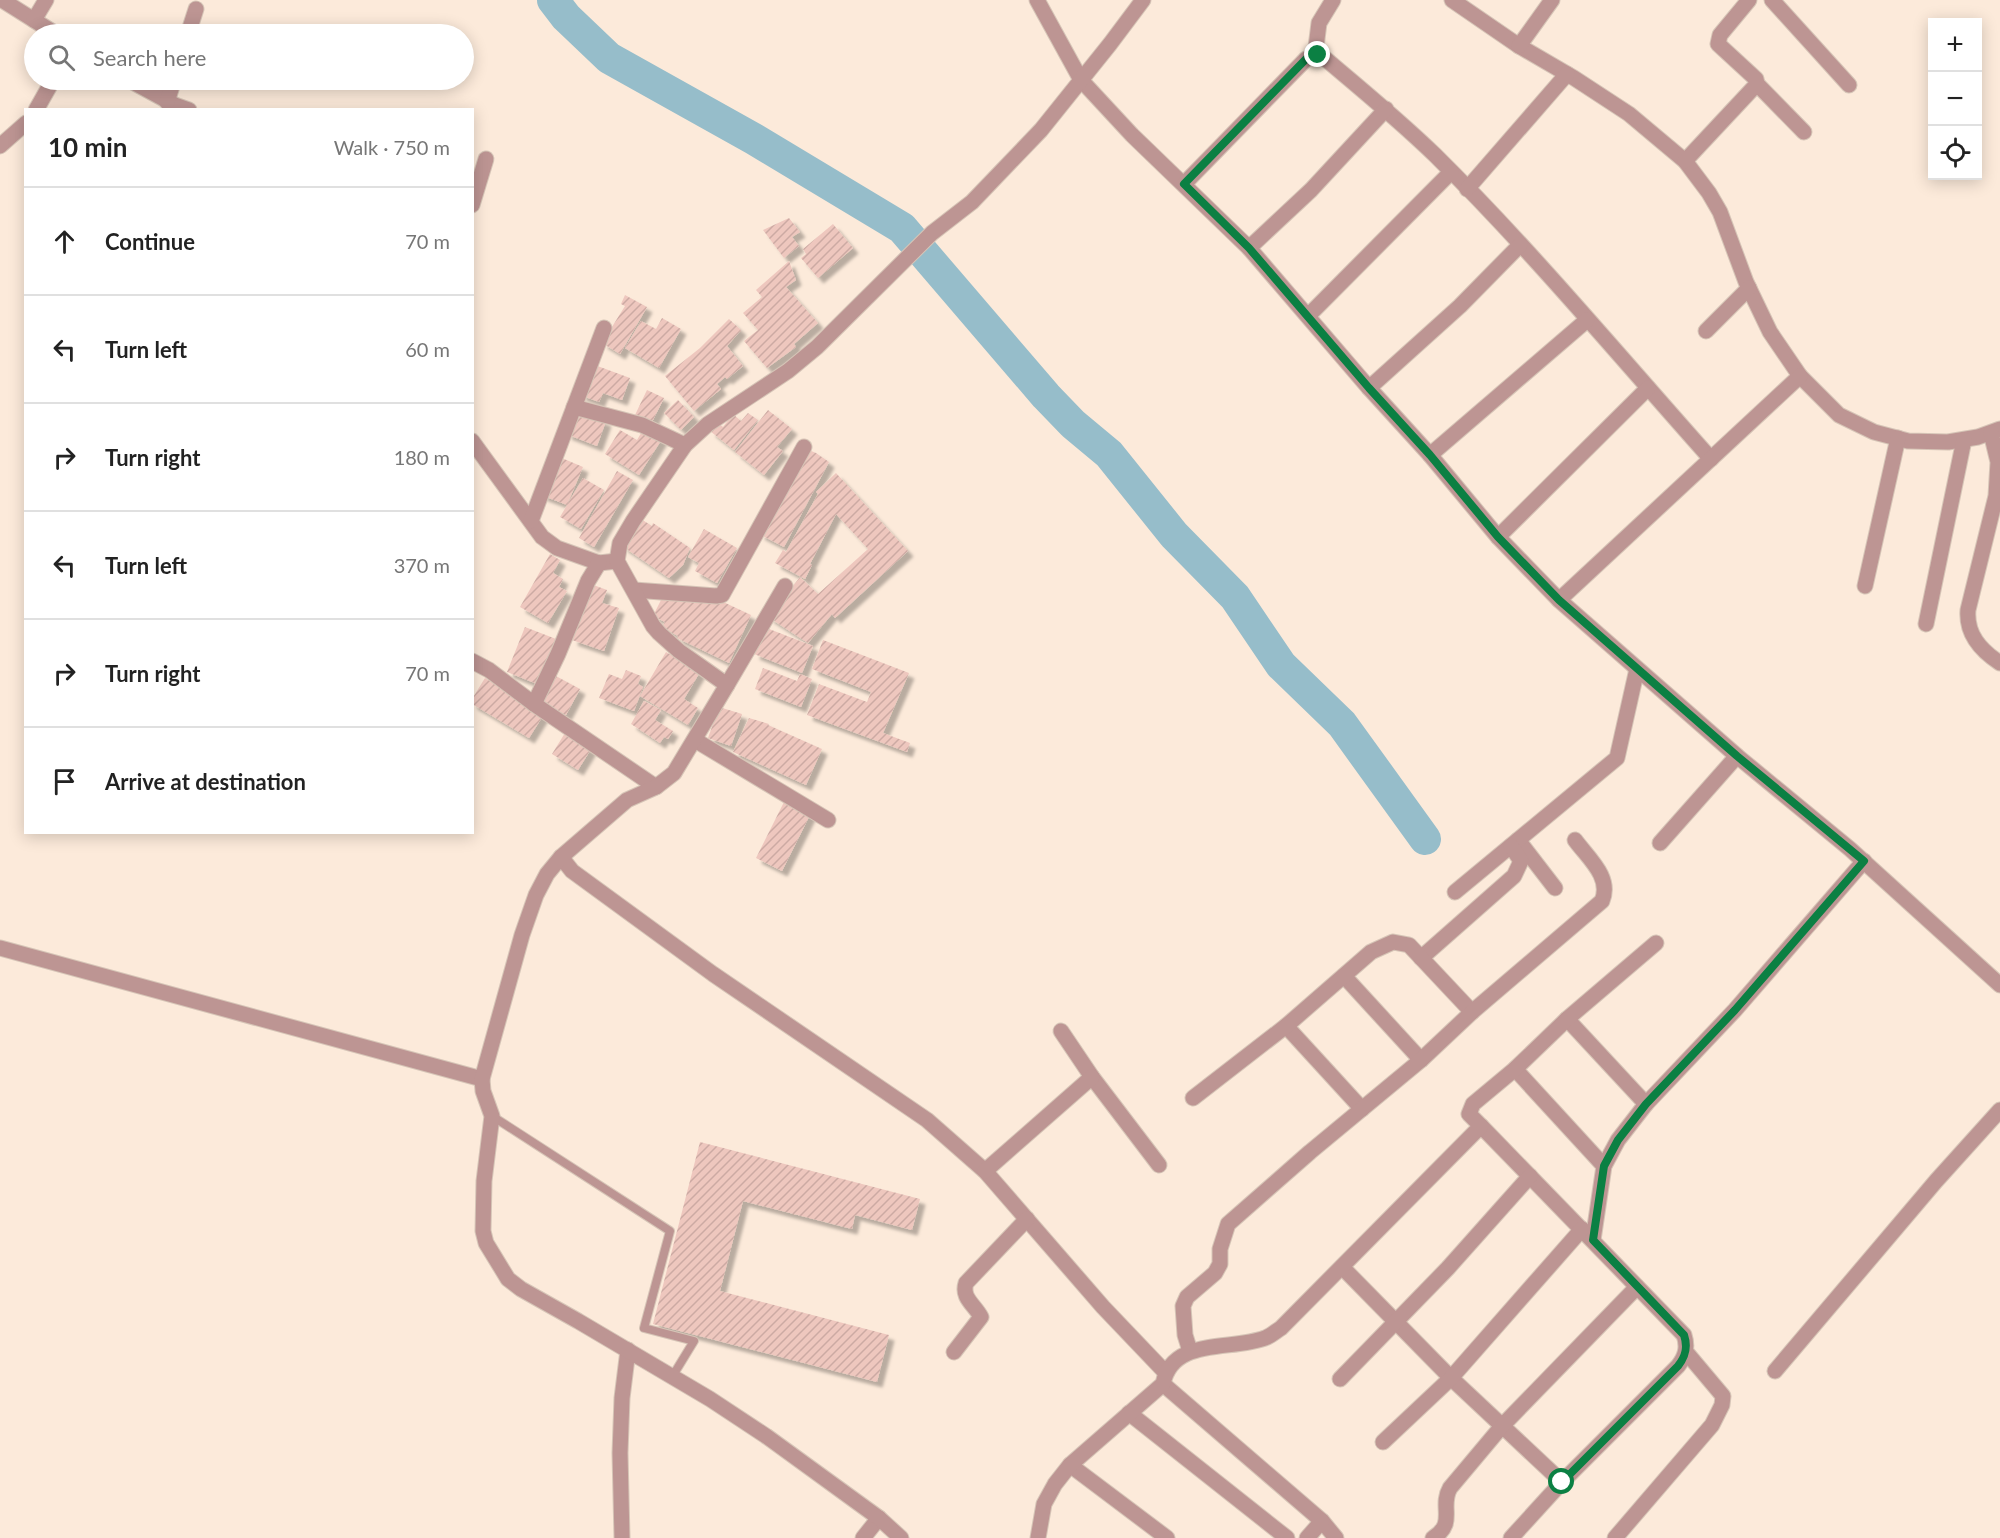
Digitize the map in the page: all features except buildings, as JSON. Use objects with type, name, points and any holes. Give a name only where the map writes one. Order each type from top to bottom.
[{"type":"street","points":[[2,0],[40,24]]},
{"type":"street","points":[[34,20],[46,0]]},
{"type":"street","points":[[1036,0],[1081,80],[1132,135],[1249,248],[1369,388],[1430,455],[1498,537],[1559,600],[1737,756],[1864,861],[2000,986]]},
{"type":"street","points":[[727,685],[679,651],[653,626],[617,561],[620,543],[633,521],[685,445],[708,424],[788,371],[817,347],[932,233],[972,202],[1041,130],[1143,0]]},
{"type":"street","points":[[1315,55],[1319,23],[1333,0]]},
{"type":"street","points":[[1452,0],[1469,5],[1519,46],[1568,74],[1629,114],[1688,158],[1720,212],[1749,288],[1770,332],[1800,376],[1839,415],[1874,432],[1929,442],[1964,440],[1996,431],[1998,462],[1996,496],[1968,610],[1967,623],[1977,645],[2000,663]]},
{"type":"street","points":[[1519,46],[1552,0]]},
{"type":"street","points":[[1749,0],[1720,34],[1718,44],[1756,79],[1757,84],[1804,132]]},
{"type":"street","points":[[1772,0],[1849,85]]},
{"type":"street","points":[[191,24],[196,9]]},
{"type":"street","points":[[1184,184],[1306,59],[1315,55],[1322,56],[1386,110],[1451,172],[1520,245],[1711,459]]},
{"type":"street","points":[[1467,189],[1568,74]]},
{"type":"street","points":[[1688,158],[1757,84]]},
{"type":"street","points":[[37,108],[47,90]]},
{"type":"street","points":[[146,90],[184,108]]},
{"type":"street","points":[[167,102],[171,90]]},
{"type":"street","points":[[1249,248],[1311,190],[1386,110]]},
{"type":"street","points":[[0,146],[24,125]]},
{"type":"street","points":[[474,198],[486,159]]},
{"type":"street","points":[[1308,316],[1451,172]]},
{"type":"street","points":[[1369,388],[1460,306],[1520,245]]},
{"type":"street","points":[[1706,331],[1749,288]]},
{"type":"street","points":[[1430,455],[1587,320]]},
{"type":"street","points":[[531,521],[604,328]]},
{"type":"street","points":[[1559,600],[1800,376]]},
{"type":"street","points":[[1498,537],[1648,388]]},
{"type":"street","points":[[574,407],[642,425],[685,445]]},
{"type":"street","points":[[1865,586],[1898,438]]},
{"type":"street","points":[[1926,624],[1964,440]]},
{"type":"street","points":[[474,444],[549,544],[557,549],[599,563],[617,561]]},
{"type":"street","points":[[634,590],[722,595],[804,447]]},
{"type":"street","points":[[534,704],[558,654],[588,581],[599,563]]},
{"type":"street","points":[[785,586],[674,773],[656,787],[627,800],[561,857],[536,895],[522,935],[482,1078],[483,1091],[492,1116],[482,1216],[486,1243],[508,1279],[520,1289],[710,1399],[766,1436],[879,1518],[901,1538]]},
{"type":"street","points":[[474,662],[489,670],[534,704],[656,787]]},
{"type":"street","points":[[1455,892],[1617,758],[1637,669]]},
{"type":"street","points":[[695,740],[828,820]]},
{"type":"street","points":[[1660,843],[1737,756]]},
{"type":"street","points":[[1190,1351],[1185,1335],[1183,1306],[1187,1298],[1215,1273],[1220,1264],[1220,1249],[1228,1224],[1421,1060],[1472,1012],[1602,901],[1606,892],[1605,881],[1575,840]]},
{"type":"street","points":[[1514,843],[1555,888]]},
{"type":"street","points":[[1421,958],[1514,876],[1521,861],[1514,843]]},
{"type":"street","points":[[561,857],[572,871],[713,974],[927,1120],[985,1171],[1164,1378],[1322,1521],[1336,1538]]},
{"type":"street","points":[[1593,1240],[1604,1166],[1618,1140],[1646,1104],[1742,1002],[1864,861]]},
{"type":"street","points":[[1193,1098],[1286,1026],[1371,952],[1393,942],[1409,945],[1472,1012]]},
{"type":"street","points":[[1511,1538],[1562,1482],[1678,1366],[1686,1352],[1687,1344],[1684,1335],[1471,1117],[1471,1106],[1515,1069],[1567,1019],[1656,943]]},
{"type":"street","points":[[0,948],[482,1078]]},
{"type":"street","points":[[1344,976],[1421,1060]]},
{"type":"street","points":[[1567,1019],[1646,1104]]},
{"type":"street","points":[[1286,1026],[1362,1108]]},
{"type":"street","points":[[1061,1031],[1092,1077],[1159,1166]]},
{"type":"street","points":[[1515,1069],[1604,1166]]},
{"type":"street","points":[[985,1171],[1092,1077]]},
{"type":"street","points":[[1775,1371],[1936,1181],[2000,1110]]},
{"type":"street","points":[[1041,1537],[1044,1504],[1070,1465],[1130,1413],[1190,1351],[1265,1338],[1281,1328],[1481,1126]]},
{"type":"street","points":[[1340,1379],[1396,1322],[1530,1176]]},
{"type":"street","points":[[954,1352],[981,1317],[965,1295],[966,1283],[1027,1219]]},
{"type":"street","points":[[1383,1442],[1451,1378],[1582,1229]]},
{"type":"street","points":[[1342,1267],[1451,1378],[1562,1482]]},
{"type":"street","points":[[1433,1538],[1443,1531],[1446,1523],[1446,1496],[1450,1488],[1502,1426],[1637,1287]]},
{"type":"street","points":[[622,1538],[620,1454],[623,1388],[628,1350]]},
{"type":"street","points":[[1616,1538],[1712,1425],[1722,1405],[1723,1396],[1686,1352]]},
{"type":"street","points":[[1130,1413],[1287,1538]]},
{"type":"street","points":[[1070,1465],[1167,1538]]},
{"type":"street","points":[[863,1538],[879,1518]]},
{"type":"street","points":[[1307,1538],[1322,1521]]},
{"type":"lane","points":[[492,1116],[670,1231],[644,1328],[694,1341],[672,1377]]},
{"type":"waterway","points":[[553,0],[566,17],[609,58],[754,139],[902,228],[1046,396],[1073,424],[1109,454],[1174,535],[1235,597],[1281,665],[1342,724],[1425,839]]},
{"type":"route","points":[[1318,55],[1306,59],[1184,184],[1249,248],[1487,521],[1498,537],[1559,600],[1737,756],[1864,861],[1735,1010],[1646,1104],[1618,1140],[1604,1166],[1593,1240],[1684,1335],[1687,1344],[1686,1352],[1678,1366],[1562,1482]]}]
